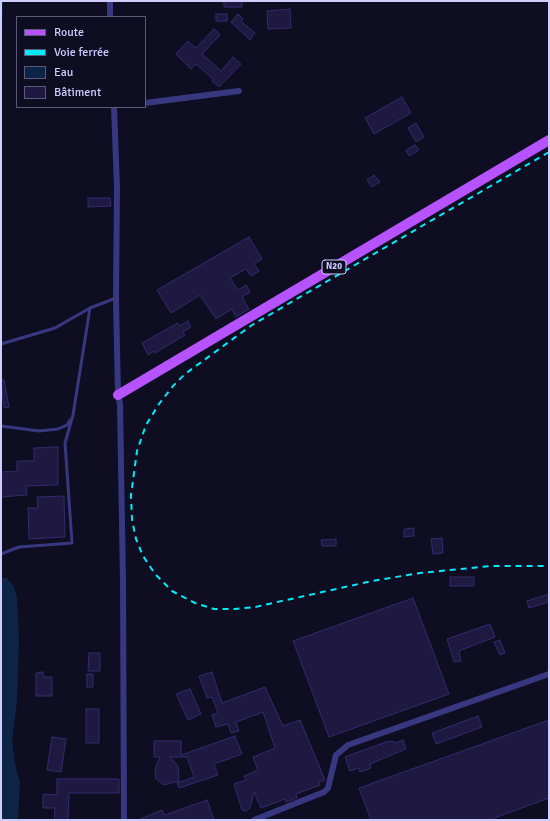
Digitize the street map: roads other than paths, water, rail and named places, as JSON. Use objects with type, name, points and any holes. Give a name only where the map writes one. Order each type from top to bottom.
[{"type":"main road","name":"N20","points":[[118,395],[549,140]]},
{"type":"street","points":[[110,1],[110,16]]},
{"type":"street","points":[[146,103],[239,91]]},
{"type":"street","points":[[114,108],[117,195],[116,298],[118,395],[120,404],[123,567],[124,820]]},
{"type":"street","points":[[254,820],[324,792],[328,788],[336,755],[348,745],[549,674]]},
{"type":"lane","points":[[1,344],[55,328],[90,308],[116,298]]},
{"type":"lane","points":[[1,554],[19,547],[72,543],[65,443],[73,416],[90,308]]},
{"type":"lane","points":[[1,426],[40,431],[58,429],[66,425],[73,416]]},
{"type":"water","points":[[1,1],[3,1],[1,77]]},
{"type":"water","points":[[1,578],[7,578],[14,587],[17,597],[19,641],[17,702],[12,740],[15,764],[20,783],[18,820],[1,820]]},
{"type":"railway","points":[[549,152],[252,325],[185,374],[173,386],[159,404],[146,425],[137,451],[131,495],[132,520],[136,539],[143,556],[155,574],[172,591],[195,603],[214,609],[255,607],[372,581],[420,573],[491,566],[549,566]]}]
